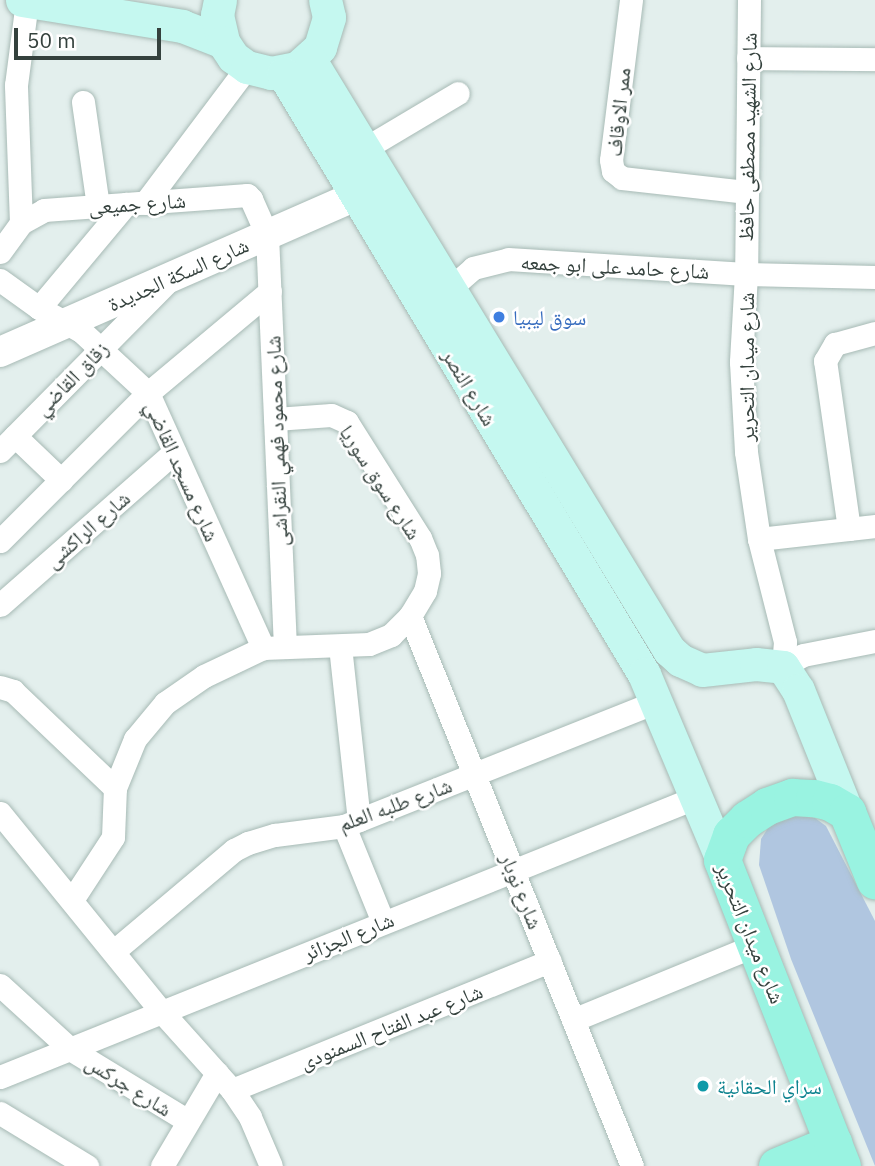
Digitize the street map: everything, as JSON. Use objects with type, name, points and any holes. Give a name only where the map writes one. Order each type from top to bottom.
[{"type":"main road","points":[[25,0],[181,26],[223,43]]},
{"type":"main road","points":[[220,0],[218,22],[223,43],[233,57],[258,71],[296,66],[327,33],[326,0]]},
{"type":"main road","name":"شارع النصر","points":[[296,66],[364,149],[669,650],[680,660],[702,670],[756,664],[791,678]]},
{"type":"main road","name":"شارع النصر","points":[[296,66],[356,196],[658,701]]},
{"type":"main road","name":"شارع ميدان التحرير","points":[[791,678],[875,881]]},
{"type":"main road","name":"شارع ميدان التحرير","points":[[658,701],[838,1155]]},
{"type":"main road","points":[[722,860],[731,835],[747,819],[767,806],[792,797],[814,798],[830,802],[846,812]]},
{"type":"main road","points":[[777,1166],[838,1155]]},
{"type":"street","points":[[0,252],[21,223],[16,85],[25,0]]},
{"type":"street","name":"ممر الاوقاف","points":[[631,0],[611,160],[613,170],[622,178],[747,192]]},
{"type":"street","name":"شارع الشهيد مصطفى حافظ","points":[[746,274],[749,0]]},
{"type":"street","points":[[748,58],[875,58]]},
{"type":"street","points":[[39,308],[136,204],[247,67]]},
{"type":"street","points":[[364,149],[458,93]]},
{"type":"street","points":[[83,102],[98,206]]},
{"type":"street","name":"شارع جميعى","points":[[21,223],[44,210],[247,195],[267,235]]},
{"type":"street","name":"شارع السكة الجديدة","points":[[0,352],[356,196]]},
{"type":"street","name":"شارع محمود فهمي النقراشى","points":[[267,235],[275,419],[274,647]]},
{"type":"street","name":"شارع حامد على ابو جمعه","points":[[448,290],[473,268],[508,260],[746,274],[875,277]]},
{"type":"street","name":"شارع ميدان التحرير","points":[[746,274],[741,362],[746,452],[759,539],[785,642],[791,678]]},
{"type":"street","name":"زقاق القاضي","points":[[7,443],[173,276]]},
{"type":"street","name":"شارع مسجد القاضي","points":[[0,280],[39,308],[81,331],[148,393],[174,452],[274,647]]},
{"type":"street","points":[[0,541],[148,393],[270,290]]},
{"type":"street","points":[[849,529],[825,361],[835,344],[875,333]]},
{"type":"street","name":"شارع سوق سوريا","points":[[274,647],[369,644],[391,635],[411,616],[425,592],[429,573],[427,555],[419,538],[346,422],[331,415],[275,419]]},
{"type":"street","points":[[7,443],[61,480]]},
{"type":"street","name":"شارع الراكشى","points":[[0,605],[174,452]]},
{"type":"street","points":[[759,539],[875,526]]},
{"type":"street","name":"شارع نوبار","points":[[411,616],[632,1166]]},
{"type":"street","points":[[791,678],[803,655],[875,640]]},
{"type":"street","points":[[340,646],[352,823],[383,922]]},
{"type":"street","points":[[72,900],[113,837],[115,788],[135,739],[165,703],[204,676],[274,647]]},
{"type":"street","points":[[0,687],[13,691],[115,788]]},
{"type":"street","name":"شارع طلبه العلم","points":[[114,951],[234,850],[275,835],[352,823],[658,701]]},
{"type":"street","name":"شارع الجزائر","points":[[0,1077],[697,797]]},
{"type":"street","points":[[0,813],[162,1012],[224,1082],[250,1117],[271,1166]]},
{"type":"street","points":[[573,1020],[756,945]]},
{"type":"street","name":"شارع عبد الفتاح السمنودى","points":[[224,1082],[550,961]]},
{"type":"street","name":"شارع جركس","points":[[0,985],[70,1049],[188,1121]]},
{"type":"street","points":[[162,1166],[188,1121],[224,1082]]},
{"type":"street","points":[[0,1113],[87,1166]]},
{"type":"shaded area","points":[[790,815],[815,818],[826,826],[875,921],[875,1166],[791,959],[759,865],[761,839],[768,828]]},
{"type":"place","name":"سوق ليبيا","points":[[499,317]]},
{"type":"place","name":"سراي الحقانية","points":[[703,1086]]}]
